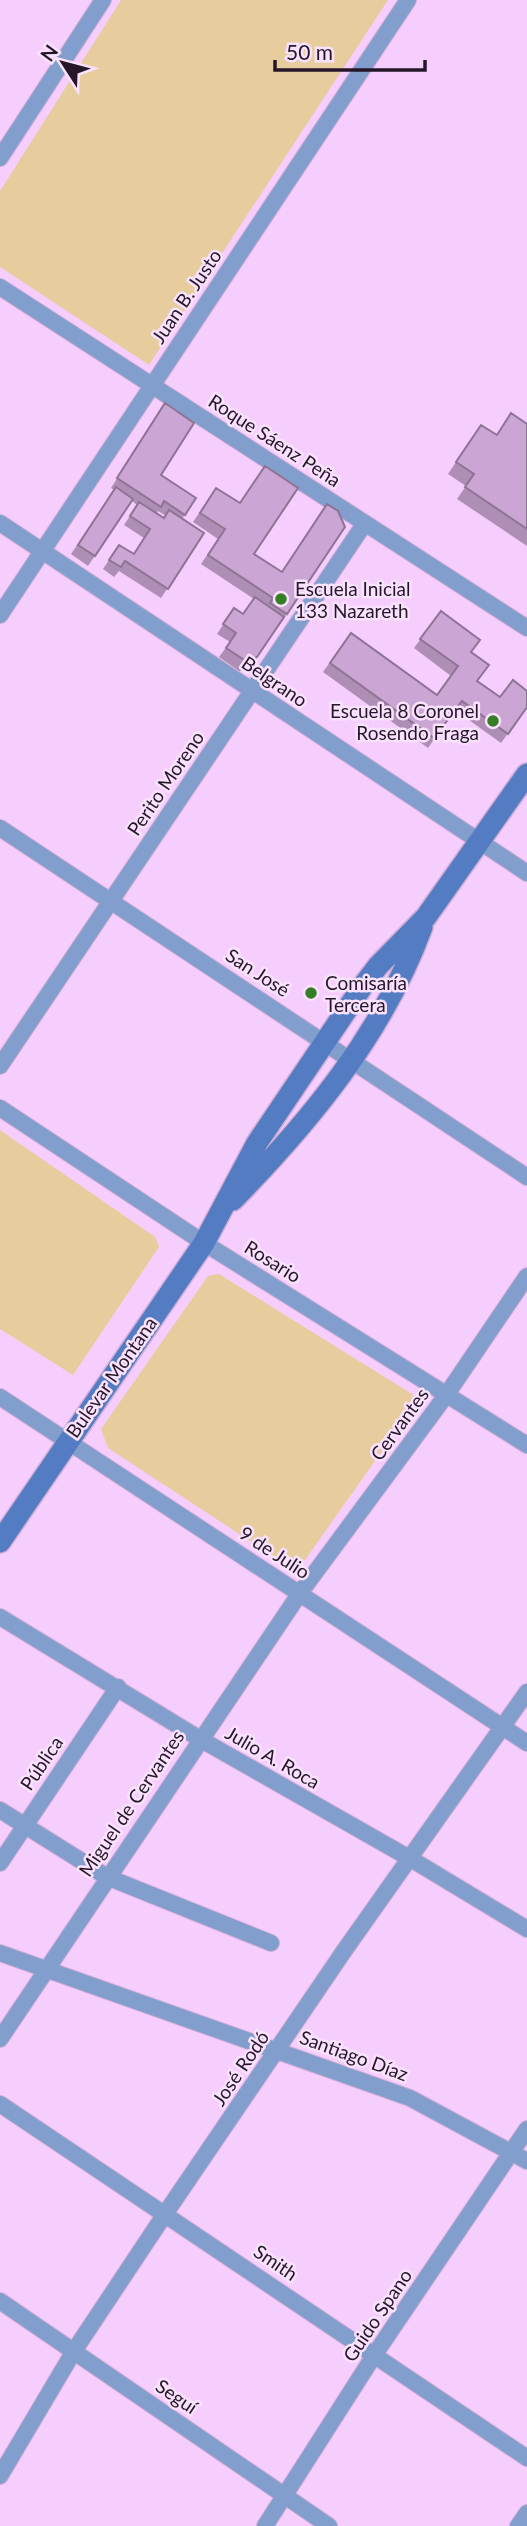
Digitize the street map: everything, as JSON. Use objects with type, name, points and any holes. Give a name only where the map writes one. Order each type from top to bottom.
[{"type":"main road","name":"Bulevar Montana","points":[[0,1542],[204,1243],[257,1143],[325,1042],[378,966],[426,917],[481,843],[527,774]]},
{"type":"main road","name":"Bulevar Montana","points":[[222,1212],[287,1144],[354,1060],[405,974],[426,917]]},
{"type":"street","points":[[0,158],[103,0]]},
{"type":"street","name":"Juan B. Justo","points":[[0,615],[408,0]]},
{"type":"street","name":"Roque Sáenz Peña","points":[[0,287],[527,628]]},
{"type":"street","name":"Belgrano","points":[[0,523],[527,873]]},
{"type":"street","name":"Perito Moreno","points":[[0,1066],[365,523]]},
{"type":"street","name":"San José","points":[[0,828],[527,1177]]},
{"type":"street","name":"Rosario","points":[[0,1108],[204,1243],[527,1444]]},
{"type":"street","name":"Cervantes","points":[[300,1593],[447,1394],[527,1276]]},
{"type":"street","name":"9 de Julio","points":[[0,1397],[527,1743]]},
{"type":"street","name":"Miguel de Cervantes","points":[[0,2039],[300,1593]]},
{"type":"street","name":"Julio A. Roca","points":[[0,1617],[200,1739],[411,1858],[527,1929]]},
{"type":"street","name":"Pública","points":[[0,1863],[118,1687]]},
{"type":"street","name":"José Rodó","points":[[0,2476],[74,2351],[165,2214],[527,1692]]},
{"type":"street","points":[[0,1811],[107,1877],[271,1943]]},
{"type":"street","name":"Santiago Díaz","points":[[0,1953],[410,2098],[513,2151],[527,2161]]},
{"type":"street","name":"Smith","points":[[0,2104],[527,2458]]},
{"type":"street","name":"Guido Spano","points":[[265,2526],[375,2354],[527,2129]]},
{"type":"street","name":"Seguí","points":[[0,2301],[329,2526]]},
{"type":"street","points":[[518,2526],[527,2513]]},
{"type":"shaded area","points":[[121,0],[388,0],[149,365],[0,267],[0,191]]},
{"type":"shaded area","points":[[0,1130],[155,1237],[159,1247],[73,1375],[0,1329]]},
{"type":"shaded area","points":[[219,1274],[412,1394],[416,1403],[300,1567],[288,1566],[108,1448],[101,1429],[208,1276]]},
{"type":"building","points":[[165,403],[194,423],[161,475],[196,498],[185,515],[164,501],[161,507],[117,478]]},
{"type":"building","points":[[511,413],[527,424],[527,529],[465,487],[474,474],[456,462],[481,425],[497,435]]},
{"type":"building","points":[[265,466],[298,488],[254,554],[282,572],[327,504],[338,511],[345,527],[287,614],[270,603],[273,598],[208,555],[225,529],[200,513],[216,488],[240,503]]},
{"type":"building","points":[[116,487],[133,499],[95,556],[78,545]]},
{"type":"building","points":[[139,502],[164,518],[169,510],[204,533],[168,589],[125,561],[121,567],[109,560],[119,545],[134,554],[150,529],[130,516]]},
{"type":"building","points":[[255,597],[284,617],[257,657],[246,661],[226,648],[236,633],[223,624],[234,608],[243,614]]},
{"type":"building","points":[[441,611],[480,640],[471,652],[489,665],[477,681],[500,697],[513,680],[527,691],[527,707],[508,734],[462,701],[434,738],[330,663],[351,633],[437,695],[458,666],[420,639]]},
{"type":"place","name":"Escuela Inicial 133 Nazareth","points":[[281,599]]},
{"type":"place","name":"Escuela 8 Coronel Rosendo Fraga","points":[[493,721]]},
{"type":"place","name":"Comisaría Tercera","points":[[311,993]]}]
